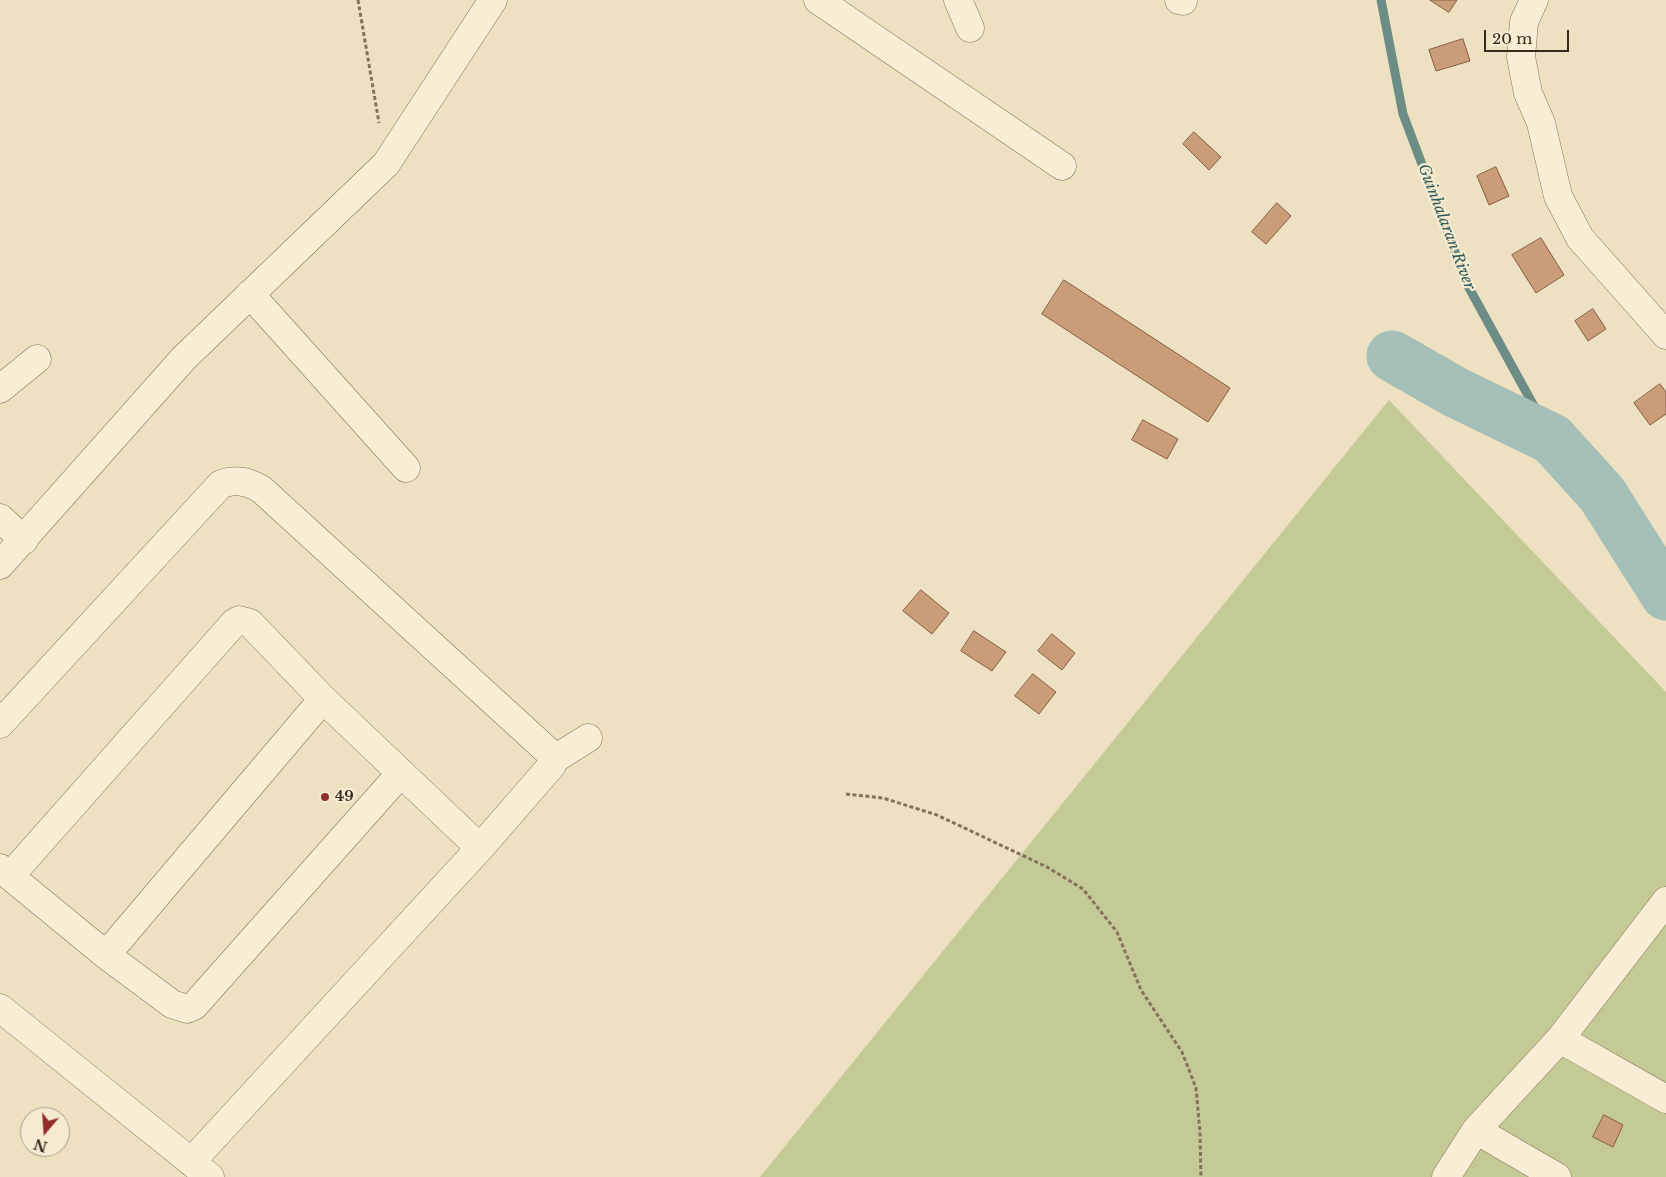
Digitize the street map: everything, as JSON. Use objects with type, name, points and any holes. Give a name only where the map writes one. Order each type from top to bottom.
[{"type":"street","points":[[0,565],[184,358],[386,164],[493,0]]},
{"type":"street","points":[[818,0],[1062,166]]},
{"type":"street","points":[[958,0],[970,28]]},
{"type":"street","points":[[1534,0],[1524,22],[1521,57],[1528,93],[1541,123],[1558,196],[1580,238],[1666,335]]},
{"type":"street","points":[[250,294],[406,468]]},
{"type":"street","points":[[0,389],[37,359]]},
{"type":"street","points":[[0,724],[222,484],[235,480],[247,481],[260,489],[551,754],[553,760],[552,765],[200,1170],[0,1008]]},
{"type":"street","points":[[0,518],[24,540]]},
{"type":"street","points":[[401,773],[194,1006],[187,1009],[172,1004],[106,955],[5,872],[234,623],[239,620],[250,624],[322,699],[401,773],[480,848]]},
{"type":"street","points":[[106,955],[322,699]]},
{"type":"street","points":[[553,760],[588,738]]},
{"type":"street","points":[[1446,1177],[1476,1130],[1560,1038],[1666,901]]},
{"type":"street","points":[[1560,1038],[1664,1094]]},
{"type":"street","points":[[1476,1130],[1557,1177]]},
{"type":"path","points":[[358,0],[386,164]]},
{"type":"path","points":[[846,794],[883,798],[937,815],[1047,867],[1083,889],[1116,932],[1141,990],[1182,1052],[1196,1088],[1200,1132],[1201,1177]]},
{"type":"green space","points":[[1389,400],[1666,692],[1666,1177],[760,1177]]},
{"type":"building","points":[[1430,0],[1457,0],[1449,12]]},
{"type":"building","points":[[1463,39],[1470,61],[1436,71],[1429,50]]},
{"type":"building","points":[[1194,132],[1221,157],[1209,170],[1183,144]]},
{"type":"building","points":[[1496,167],[1509,196],[1489,205],[1477,176]]},
{"type":"building","points":[[1277,203],[1291,216],[1266,244],[1252,232]]},
{"type":"building","points":[[1541,238],[1564,275],[1536,293],[1512,255]]},
{"type":"building","points":[[1064,280],[1230,388],[1208,422],[1042,314]]},
{"type":"building","points":[[1593,309],[1606,329],[1588,341],[1575,321]]},
{"type":"building","points":[[1660,384],[1666,392],[1666,414],[1650,425],[1634,403]]},
{"type":"building","points":[[1143,420],[1178,439],[1167,459],[1132,440]]},
{"type":"building","points":[[921,590],[949,613],[932,634],[903,611]]},
{"type":"building","points":[[974,631],[1006,652],[992,671],[961,651]]},
{"type":"building","points":[[1052,634],[1075,653],[1062,670],[1038,651]]},
{"type":"building","points":[[1033,674],[1056,692],[1039,714],[1015,696]]},
{"type":"building","points":[[1604,1115],[1623,1125],[1613,1147],[1593,1137]]},
{"type":"waterway","name":"Guinhalaran River","points":[[1381,0],[1403,114],[1468,286],[1552,439]]},
{"type":"waterway","name":"Guinhalaran River","points":[[1392,356],[1455,392],[1552,439],[1602,494],[1666,595]]},
{"type":"place","name":"49","points":[[325,797]]}]
